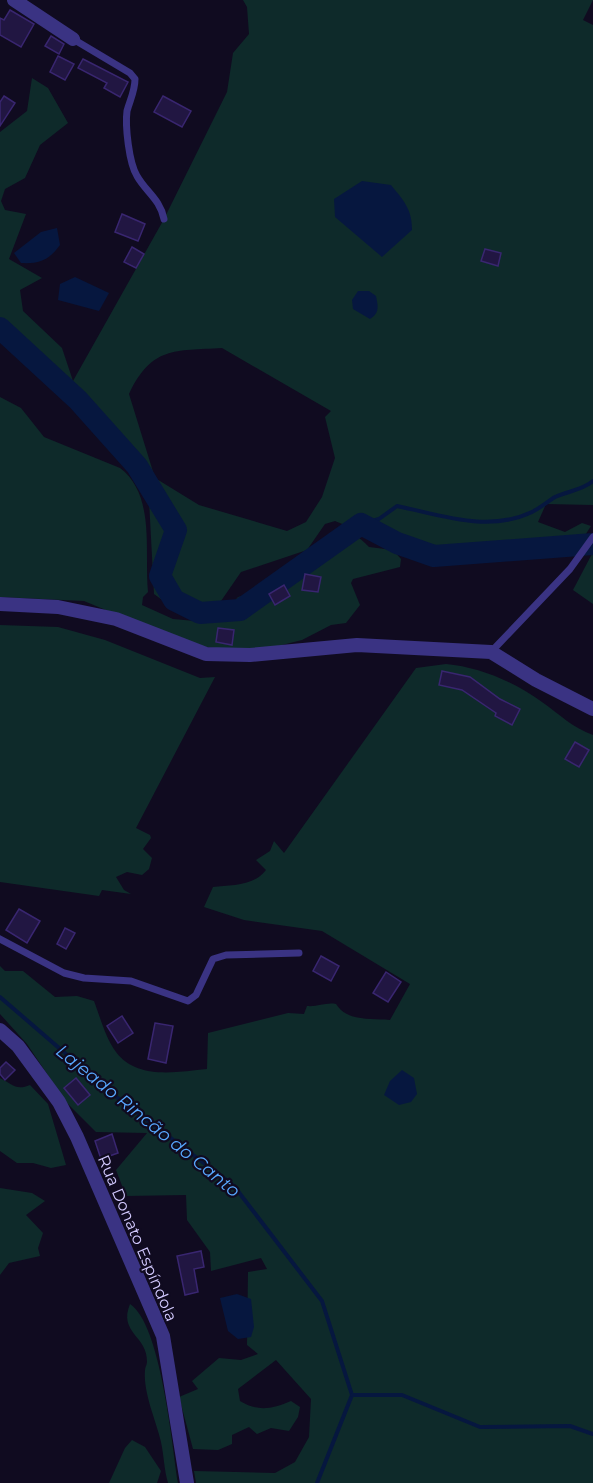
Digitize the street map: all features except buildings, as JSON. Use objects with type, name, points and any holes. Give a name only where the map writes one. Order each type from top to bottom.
[{"type":"street","points":[[14,0],[73,39]]},
{"type":"street","points":[[0,604],[58,607],[116,619],[206,654],[250,655],[357,645],[490,652],[536,680],[593,709]]},
{"type":"street","name":"Rua Donato Espíndola","points":[[0,1030],[18,1046],[59,1102],[77,1137],[163,1336],[187,1483]]},
{"type":"lane","points":[[73,39],[130,73],[135,79],[135,91],[128,110],[126,131],[136,175],[159,202],[164,219]]},
{"type":"lane","points":[[490,652],[570,569],[593,537]]},
{"type":"lane","points":[[0,939],[64,974],[84,978],[131,981],[188,1001],[196,995],[213,959],[226,955],[299,953]]},
{"type":"green space","points":[[243,0],[593,0],[583,20],[593,25],[593,505],[546,504],[538,522],[565,532],[582,523],[591,526],[580,543],[484,553],[403,549],[335,521],[325,524],[307,550],[241,572],[221,601],[201,608],[169,605],[154,594],[149,500],[131,466],[105,442],[89,412],[68,404],[19,349],[0,332],[0,132],[27,111],[32,78],[48,88],[68,123],[40,145],[25,178],[5,189],[1,201],[5,210],[26,214],[9,259],[42,278],[20,290],[23,311],[62,348],[73,381],[164,219],[227,92],[233,53],[249,34],[247,7]],"holes":[[[222,348],[331,411],[325,417],[335,458],[322,497],[306,522],[287,531],[199,505],[155,478],[129,394],[146,367],[166,354]]]},
{"type":"green space","points":[[0,397],[21,408],[44,437],[120,468],[131,479],[139,493],[146,526],[148,592],[143,597],[142,605],[173,619],[195,621],[229,607],[238,597],[259,591],[274,576],[313,552],[334,531],[353,535],[369,547],[393,550],[401,559],[400,567],[353,579],[351,583],[360,605],[346,623],[331,625],[302,640],[253,649],[190,645],[84,601],[0,597]]},
{"type":"green space","points":[[593,552],[593,604],[573,590]]},
{"type":"green space","points":[[0,625],[58,627],[105,640],[200,678],[215,677],[136,828],[150,835],[151,838],[143,849],[152,858],[149,869],[142,875],[127,872],[116,877],[124,890],[131,894],[102,890],[99,896],[0,882]]},
{"type":"green space","points":[[446,664],[471,668],[508,682],[531,695],[573,725],[593,735],[593,1483],[196,1483],[194,1471],[275,1473],[295,1462],[309,1437],[311,1399],[276,1360],[238,1389],[240,1401],[253,1407],[265,1408],[291,1401],[300,1407],[298,1417],[289,1431],[271,1428],[257,1434],[249,1427],[232,1435],[232,1444],[218,1450],[193,1449],[179,1397],[198,1389],[192,1381],[219,1358],[241,1360],[258,1354],[247,1345],[248,1272],[267,1269],[261,1258],[211,1271],[210,1252],[187,1220],[186,1195],[126,1196],[116,1170],[147,1133],[96,1132],[66,1102],[27,1044],[0,1014],[0,966],[5,971],[23,971],[55,997],[77,996],[94,1001],[106,1034],[116,1052],[135,1067],[158,1072],[207,1069],[208,1033],[288,1013],[304,1014],[307,1006],[336,1004],[346,1014],[367,1019],[390,1020],[410,984],[322,931],[244,920],[204,907],[213,887],[242,884],[261,875],[266,870],[256,860],[270,851],[274,841],[284,853],[416,668]]},
{"type":"green space","points":[[0,1078],[18,1087],[30,1085],[48,1104],[66,1165],[51,1168],[33,1163],[17,1163],[0,1151]]},
{"type":"green space","points":[[0,1188],[32,1193],[45,1201],[26,1215],[43,1233],[38,1248],[40,1256],[9,1263],[0,1275]]},
{"type":"green space","points":[[130,1304],[141,1316],[150,1335],[157,1359],[178,1483],[168,1483],[161,1442],[146,1388],[146,1353],[128,1322],[127,1314]]},
{"type":"green space","points":[[132,1440],[145,1447],[161,1471],[157,1483],[109,1483],[125,1448]]},
{"type":"water","points":[[362,181],[391,185],[411,216],[412,230],[382,257],[335,217],[334,199]]},
{"type":"water","points":[[57,228],[60,245],[52,254],[39,262],[21,263],[14,253],[41,232]]},
{"type":"water","points":[[75,277],[109,293],[99,311],[58,300],[60,284]]},
{"type":"water","points":[[358,291],[369,291],[376,296],[377,312],[370,319],[353,309],[352,300]]},
{"type":"water","points":[[402,1070],[414,1078],[417,1094],[411,1102],[399,1105],[384,1095],[390,1081]]},
{"type":"water","points":[[237,1294],[251,1299],[254,1327],[251,1337],[238,1339],[228,1331],[220,1298]]},
{"type":"waterway","points":[[0,328],[78,400],[137,466],[176,530],[160,576],[174,600],[200,613],[240,610],[361,524],[397,543],[434,556],[593,544]]},
{"type":"waterway","points":[[361,524],[379,519],[397,506],[464,520],[499,521],[532,512],[555,497],[593,481]]},
{"type":"waterway","name":"Lajeado Rincão do Canto","points":[[0,997],[110,1092],[234,1186],[322,1301],[352,1395],[317,1483]]},
{"type":"waterway","points":[[352,1395],[402,1395],[480,1427],[570,1426],[593,1434]]}]
